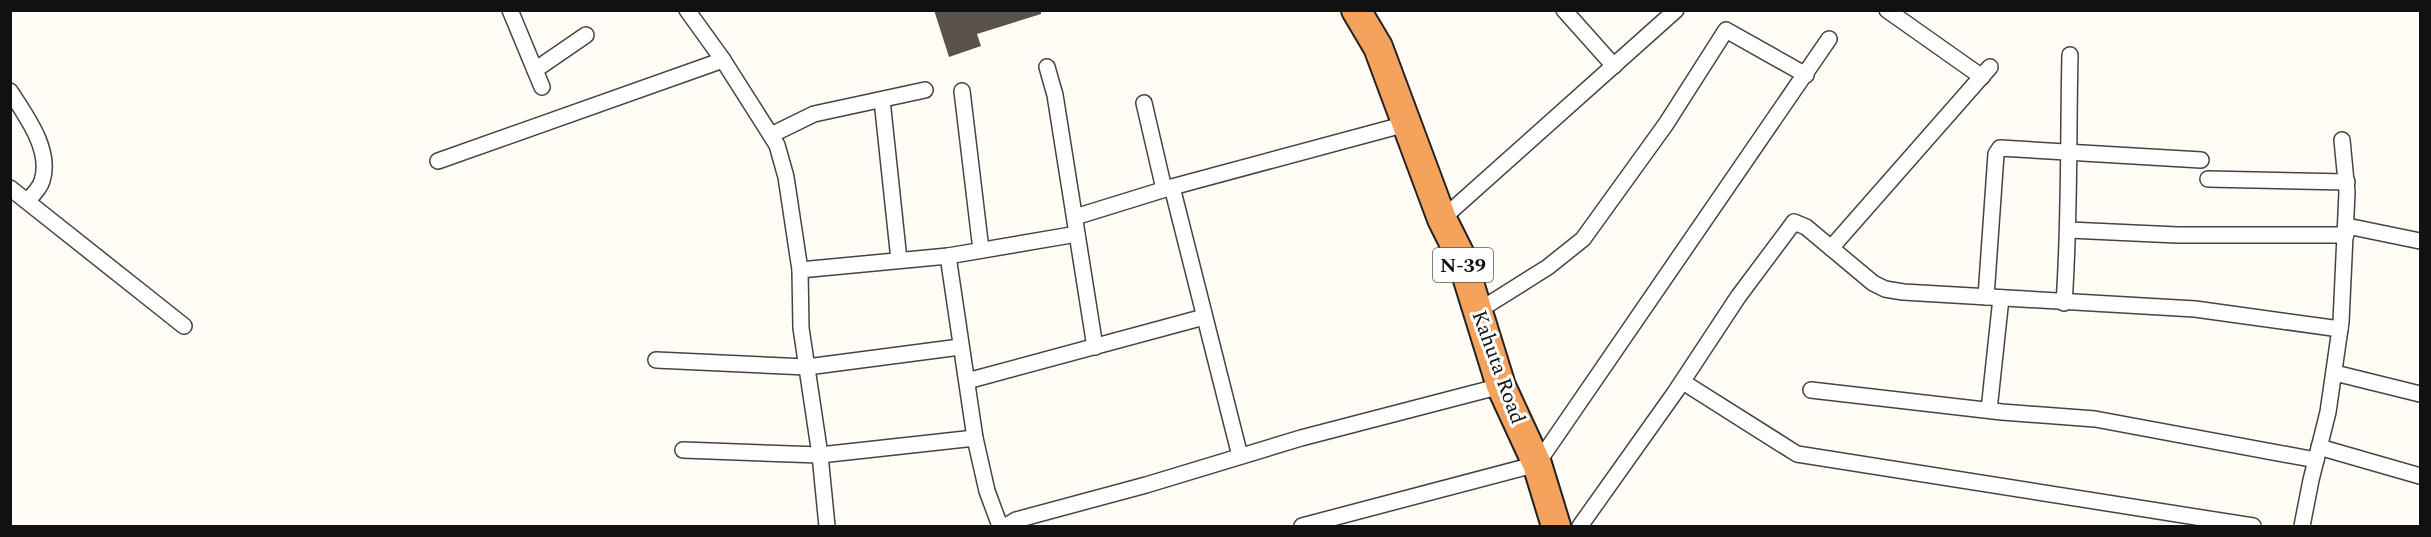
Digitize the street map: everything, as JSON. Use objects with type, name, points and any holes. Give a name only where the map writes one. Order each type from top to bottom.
[{"type":"highway","name":"Kahuta Road","points":[[1356,10],[1378,47],[1442,219],[1461,257],[1501,386],[1537,464],[1556,526]]},
{"type":"street","points":[[510,10],[542,87]]},
{"type":"street","points":[[687,10],[723,60],[777,145],[786,177],[800,270],[801,328],[820,455],[827,526]]},
{"type":"street","points":[[1564,10],[1614,66]]},
{"type":"street","points":[[1442,219],[1676,10]]},
{"type":"street","points":[[1831,248],[1986,72],[1887,10]]},
{"type":"street","points":[[1478,311],[1548,267],[1583,239],[1666,124],[1726,30],[1806,75]]},
{"type":"street","points":[[535,70],[586,35]]},
{"type":"street","points":[[1302,526],[1537,464],[1829,39]]},
{"type":"street","points":[[2064,303],[2069,230],[2067,153],[2070,55]]},
{"type":"street","points":[[438,161],[723,60]]},
{"type":"street","points":[[1047,67],[1056,95],[1095,347]]},
{"type":"street","points":[[771,135],[814,114],[925,90]]},
{"type":"street","points":[[10,91],[37,137],[44,157],[42,183],[28,201]]},
{"type":"street","points":[[963,92],[981,250]]},
{"type":"street","points":[[882,100],[898,260]]},
{"type":"street","points":[[1144,103],[1240,456]]},
{"type":"street","points":[[1075,217],[1168,188],[1406,124]]},
{"type":"street","points":[[2302,526],[2328,412],[2340,329],[2347,231],[2347,182],[2342,140]]},
{"type":"street","points":[[1989,410],[1994,297],[1996,154],[2000,148],[2200,160]]},
{"type":"street","points":[[2208,179],[2347,182]]},
{"type":"street","points":[[10,188],[184,326]]},
{"type":"street","points":[[1580,526],[1683,382],[1738,297],[1794,222],[1806,227],[1873,283],[1885,289],[2064,303],[2195,309],[2340,329]]},
{"type":"street","points":[[2069,230],[2177,235],[2347,231],[2421,241]]},
{"type":"street","points":[[800,270],[948,256],[1077,234]]},
{"type":"street","points":[[948,256],[975,438],[987,491],[1000,526]]},
{"type":"street","points":[[967,381],[1204,317]]},
{"type":"street","points":[[656,360],[807,367],[960,347]]},
{"type":"street","points":[[2335,374],[2421,394]]},
{"type":"street","points":[[1683,382],[1797,454],[2253,526]]},
{"type":"street","points":[[1006,526],[1016,520],[1146,485],[1240,456],[1501,386]]},
{"type":"street","points":[[1811,390],[2095,420],[2317,453],[2421,476]]},
{"type":"street","points":[[683,450],[820,455],[975,438]]},
{"type":"building","points":[[934,10],[1041,10],[1041,14],[977,34],[981,46],[949,57]]}]
